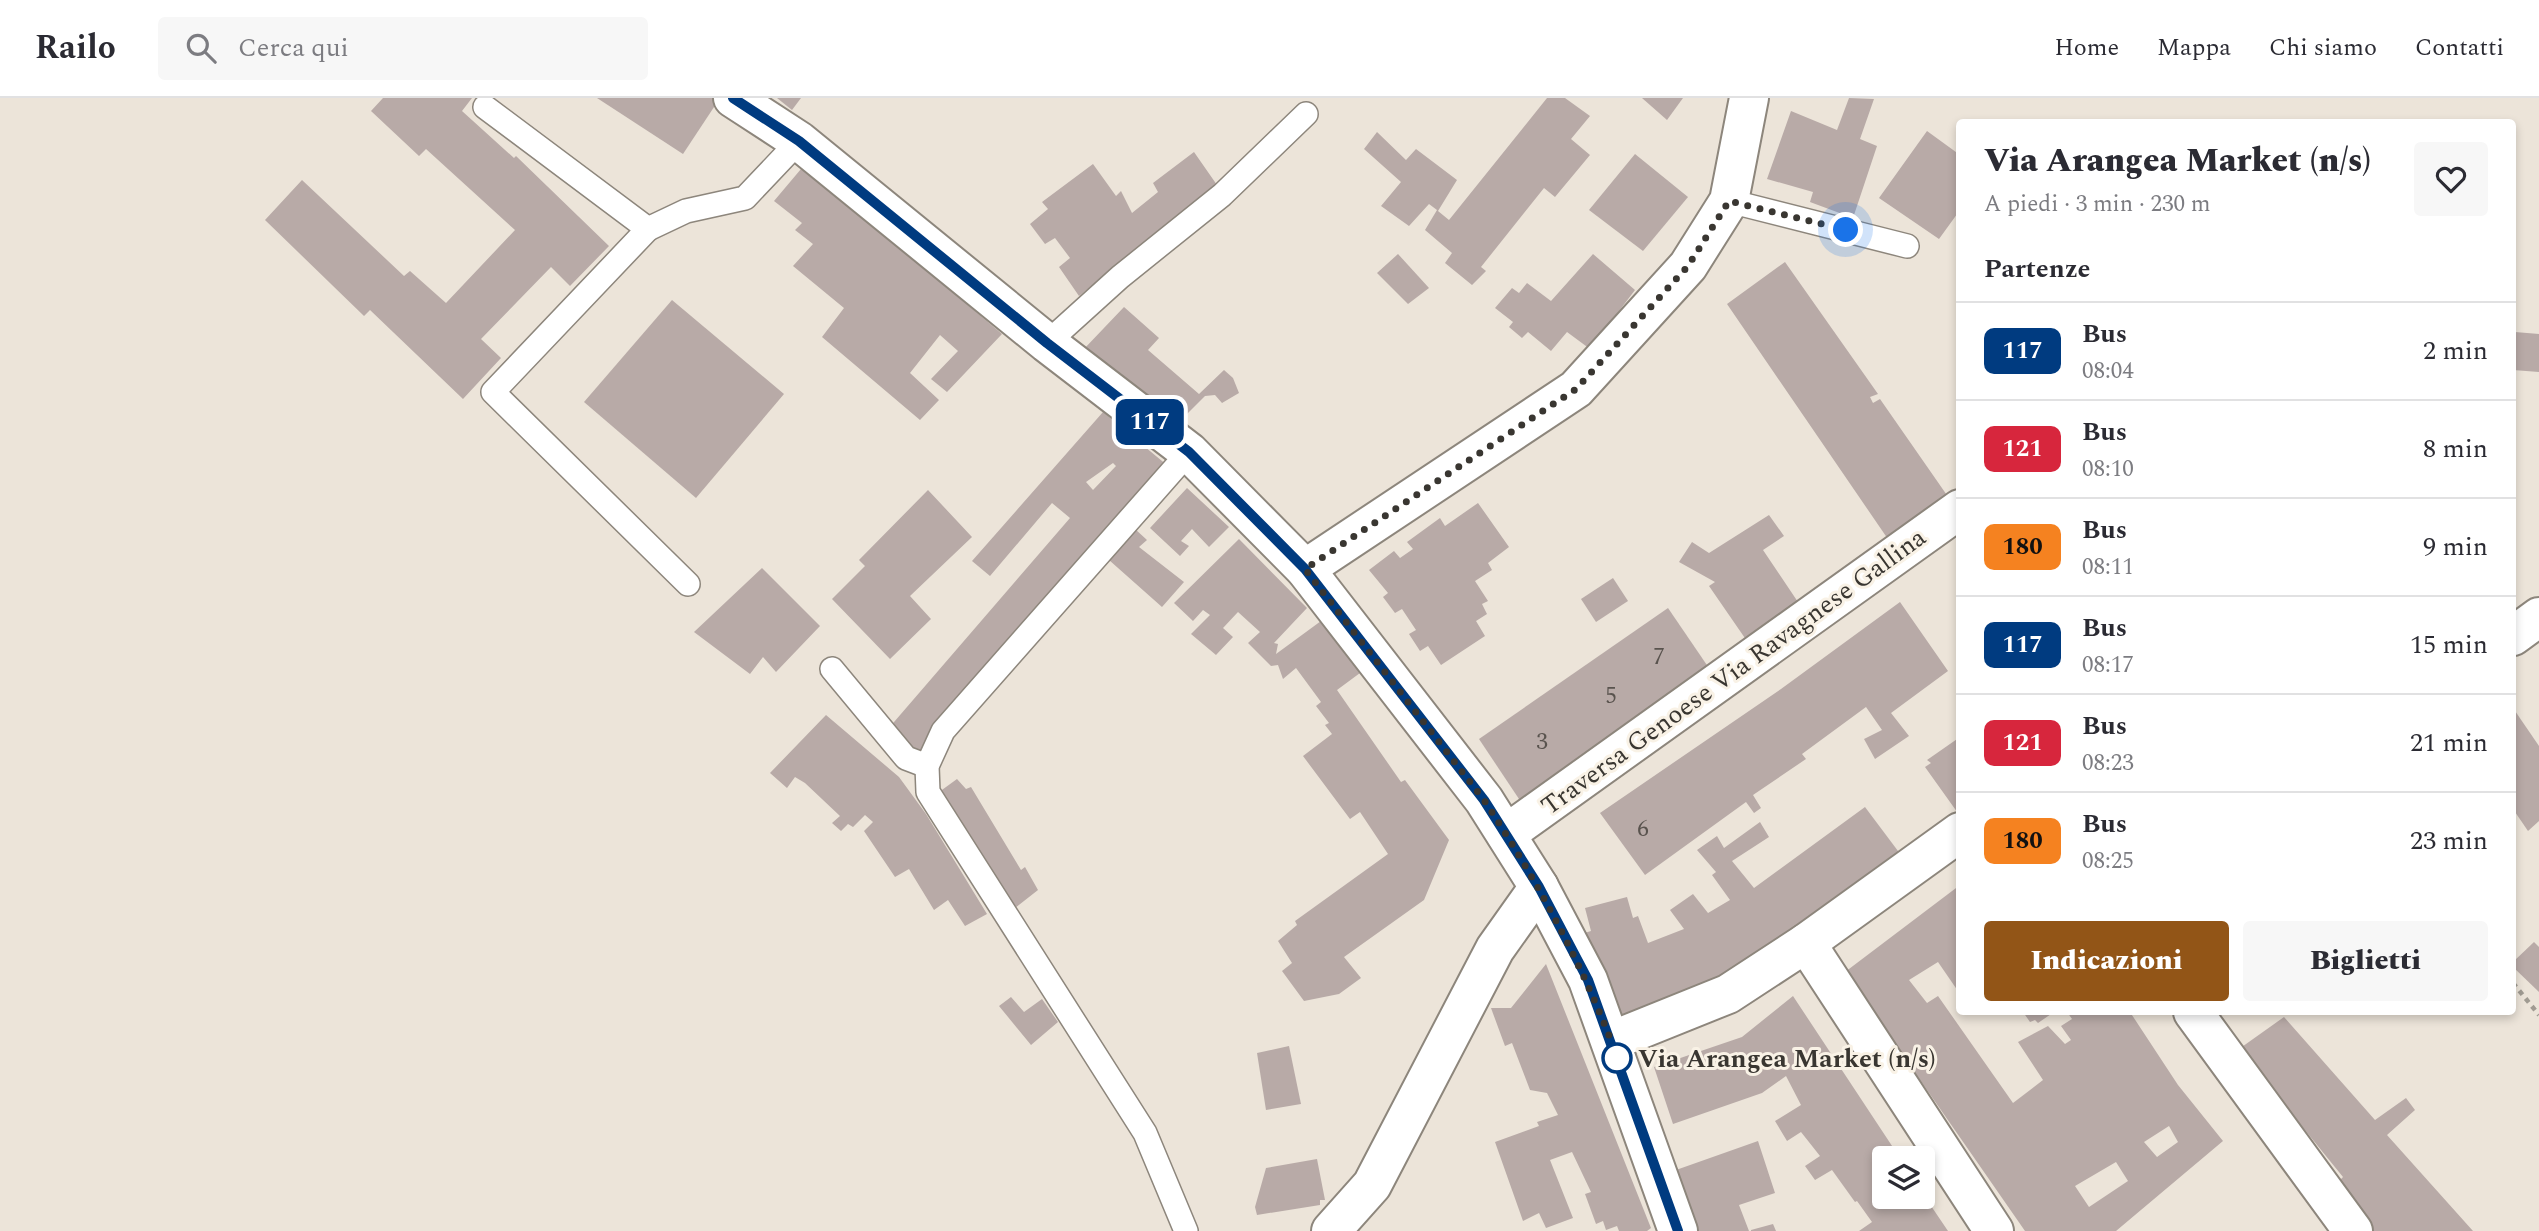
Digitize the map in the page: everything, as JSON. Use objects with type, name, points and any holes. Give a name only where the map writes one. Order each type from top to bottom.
[{"type":"street","points":[[733,98],[799,141],[1047,343],[1189,452],[1305,569],[1484,800],[1539,887],[1588,980],[1678,1231]]},
{"type":"street","points":[[1305,569],[1576,389],[1688,266],[1729,201],[1749,98]]},
{"type":"street","name":"Traversa Genoese Via Ravagnese Gallina","points":[[1506,834],[1956,512]]},
{"type":"street","points":[[2516,634],[2539,617]]},
{"type":"street","points":[[1611,1041],[1728,994],[1805,943],[1956,835]]},
{"type":"street","points":[[1331,1231],[1372,1185],[1495,949],[1539,887]]},
{"type":"street","points":[[1805,943],[1994,1231]]},
{"type":"street","points":[[2195,1015],[2353,1231]]},
{"type":"lane","points":[[485,107],[648,229]]},
{"type":"lane","points":[[1047,343],[1120,277],[1222,195],[1306,114]]},
{"type":"lane","points":[[688,584],[493,392],[648,229],[686,211],[745,198],[799,141]]},
{"type":"lane","points":[[1729,201],[1907,246]]},
{"type":"lane","points":[[1186,1231],[1145,1133],[928,792],[927,766],[943,731],[1189,452]]},
{"type":"lane","points":[[832,669],[906,758],[927,766]]},
{"type":"path","points":[[2516,986],[2539,1015]]},
{"type":"building","points":[[383,98],[472,98],[462,111],[514,158],[516,156],[609,246],[570,286],[551,267],[481,339],[501,358],[463,399],[370,310],[364,316],[265,220],[302,180],[404,276],[410,271],[446,303],[515,230],[426,149],[419,156],[371,111]]},
{"type":"building","points":[[597,98],[713,98],[718,101],[683,154]]},
{"type":"building","points":[[777,98],[801,98],[792,110]]},
{"type":"building","points":[[1547,98],[1565,98],[1590,116],[1571,139],[1590,155],[1555,197],[1544,188],[1481,267],[1486,271],[1472,285],[1445,263],[1452,253],[1425,230],[1437,210],[1429,204],[1409,226],[1381,206],[1401,182],[1364,149],[1377,132],[1406,160],[1416,149],[1457,180],[1438,211],[1449,220]]},
{"type":"building","points":[[1642,98],[1683,98],[1667,120]]},
{"type":"building","points":[[1849,98],[1874,99],[1860,139],[1877,146],[1853,218],[1810,202],[1813,192],[1767,179],[1791,111],[1837,130]]},
{"type":"building","points":[[1927,131],[1956,152],[1956,216],[1939,239],[1879,198]]},
{"type":"building","points":[[1194,152],[1217,185],[1079,296],[1059,267],[1070,258],[1055,238],[1045,244],[1030,224],[1048,209],[1042,202],[1093,164],[1116,196],[1121,191],[1132,213],[1158,192],[1153,183]]},
{"type":"building","points":[[1635,154],[1688,197],[1643,251],[1589,210]]},
{"type":"building","points":[[801,169],[902,249],[1002,334],[947,392],[931,379],[958,351],[940,335],[910,373],[939,400],[920,420],[822,337],[844,308],[793,266],[813,244],[795,230],[802,223],[774,201]]},
{"type":"building","points":[[1398,254],[1429,288],[1408,304],[1377,273]]},
{"type":"building","points":[[1593,254],[1635,290],[1590,349],[1567,332],[1551,351],[1528,332],[1522,338],[1509,327],[1513,322],[1495,308],[1512,288],[1519,293],[1527,283],[1551,301]]},
{"type":"building","points":[[1785,262],[1878,394],[1870,397],[1873,403],[1880,399],[1951,501],[1892,545],[1727,304]]},
{"type":"building","points":[[672,300],[784,394],[696,498],[584,402]]},
{"type":"building","points":[[1124,307],[1159,338],[1148,350],[1199,394],[1224,370],[1233,378],[1239,393],[1222,403],[1215,395],[1205,396],[1173,428],[1083,350]]},
{"type":"building","points":[[2516,332],[2539,334],[2539,372],[2516,370]]},
{"type":"building","points":[[1103,412],[1168,466],[917,755],[888,729],[1070,518],[1052,503],[990,576],[972,561]],"holes":[[[1113,463],[1116,466],[1093,490],[1086,482]]]},
{"type":"building","points":[[1187,488],[1229,527],[1209,547],[1192,529],[1181,541],[1189,546],[1180,556],[1150,528]]},
{"type":"building","points":[[928,490],[972,537],[910,596],[931,619],[890,659],[832,599],[865,566],[859,560]]},
{"type":"building","points":[[1478,503],[1509,547],[1488,563],[1492,570],[1475,581],[1488,601],[1482,604],[1487,614],[1476,621],[1485,636],[1441,665],[1428,646],[1420,651],[1409,634],[1416,630],[1402,609],[1395,613],[1383,597],[1388,593],[1369,570],[1394,551],[1400,558],[1413,549],[1407,542],[1440,518],[1445,526]]},
{"type":"building","points":[[1769,515],[1784,536],[1763,550],[1802,608],[1749,644],[1709,586],[1715,582],[1679,562],[1692,542],[1709,553]]},
{"type":"building","points":[[1135,529],[1147,540],[1139,547],[1184,582],[1162,607],[1109,560]]},
{"type":"building","points":[[1239,539],[1307,608],[1274,643],[1278,644],[1276,654],[1321,621],[1360,673],[1337,690],[1401,782],[1405,780],[1449,840],[1424,900],[1344,957],[1361,978],[1339,994],[1304,1001],[1282,971],[1292,963],[1278,941],[1297,925],[1295,921],[1388,854],[1360,812],[1350,819],[1303,756],[1332,734],[1325,725],[1329,723],[1316,706],[1321,702],[1296,668],[1283,679],[1278,665],[1271,666],[1248,643],[1260,632],[1238,612],[1223,628],[1233,637],[1216,655],[1191,634],[1210,615],[1203,610],[1193,621],[1174,603]]},
{"type":"building","points":[[762,568],[820,626],[776,672],[763,657],[750,674],[694,632]]},
{"type":"building","points":[[1613,578],[1628,601],[1596,622],[1581,599]]},
{"type":"building","points":[[1900,602],[1948,671],[1891,713],[1909,736],[1875,759],[1864,739],[1882,730],[1866,707],[1802,754],[1806,759],[1753,795],[1761,808],[1754,813],[1746,802],[1645,875],[1600,813],[1781,689]]},
{"type":"building","points":[[1668,608],[1713,674],[1523,805],[1479,739]]},
{"type":"building","points":[[2516,712],[2539,746],[2539,821],[2528,831],[2516,813]]},
{"type":"building","points":[[826,715],[899,777],[926,814],[987,914],[965,926],[948,900],[934,910],[909,869],[895,877],[864,831],[873,822],[865,815],[853,827],[848,824],[841,831],[832,823],[840,816],[805,783],[795,777],[787,788],[770,773]]},
{"type":"building","points":[[1956,740],[1956,810],[1925,767],[1931,763],[1927,760]]},
{"type":"building","points":[[957,779],[966,789],[971,787],[1021,870],[1025,867],[1038,890],[1010,912],[935,795]]},
{"type":"building","points":[[1865,807],[1901,855],[1722,983],[1625,1017],[1618,1016],[1578,935],[1591,931],[1585,908],[1627,897],[1633,918],[1638,916],[1648,943],[1684,929],[1670,910],[1693,894],[1708,913],[1730,900],[1712,875],[1716,872],[1697,850],[1717,836],[1724,848],[1760,822],[1769,837],[1732,861],[1754,888]]},
{"type":"building","points":[[1956,888],[1956,988],[1938,962],[1909,980],[1927,1003],[1938,996],[2013,1103],[2043,1080],[2018,1042],[2048,1026],[2065,1044],[2071,1040],[2061,1026],[2072,1019],[2069,1015],[2132,1015],[2178,1085],[2223,1141],[2116,1231],[2025,1231],[1845,972]],"holes":[[[2169,1126],[2178,1142],[2157,1157],[2144,1142]],[[2116,1162],[2128,1181],[2089,1207],[2075,1186]]]},
{"type":"building","points":[[2534,942],[2539,947],[2539,992],[2516,970],[2516,959]]},
{"type":"building","points":[[1546,964],[1651,1228],[1647,1231],[1619,1231],[1617,1226],[1606,1230],[1603,1221],[1596,1224],[1585,1194],[1591,1192],[1572,1152],[1550,1160],[1573,1218],[1546,1228],[1539,1213],[1523,1221],[1495,1142],[1539,1126],[1537,1122],[1558,1115],[1547,1093],[1530,1090],[1512,1043],[1505,1046],[1491,1008],[1511,1008]]},
{"type":"building","points":[[1793,996],[1892,1146],[1872,1146],[1872,1209],[1933,1209],[1948,1231],[1859,1231],[1872,1222],[1857,1201],[1855,1202],[1832,1170],[1815,1180],[1805,1166],[1820,1156],[1801,1132],[1787,1141],[1775,1121],[1801,1105],[1786,1076],[1762,1093],[1673,1124],[1654,1067],[1742,1037]]},
{"type":"building","points":[[1011,997],[1024,1012],[1042,999],[1058,1022],[1031,1045],[999,1006]]},
{"type":"building","points":[[2025,1015],[2050,1015],[2038,1023],[2035,1020],[2030,1022]]},
{"type":"building","points":[[2284,1017],[2375,1120],[2406,1098],[2415,1110],[2387,1135],[2473,1231],[2359,1231],[2353,1225],[2365,1215],[2338,1182],[2343,1177],[2239,1049]]},
{"type":"building","points":[[1289,1046],[1301,1104],[1266,1110],[1257,1053]]},
{"type":"building","points":[[1758,1141],[1775,1193],[1739,1205],[1749,1231],[1694,1231],[1676,1170]]},
{"type":"building","points":[[1317,1159],[1325,1200],[1320,1200],[1320,1205],[1257,1215],[1255,1207],[1266,1168]]},
{"type":"building","points":[[1773,1224],[1776,1231],[1751,1231],[1751,1230]]},
{"type":"bus line","name":"117","points":[[733,98],[799,141],[1047,343],[1189,452],[1305,569],[1484,800],[1539,887],[1588,980],[1670,1202],[1678,1231]]},
{"type":"place","name":"Via Arangea Market (n/s)","points":[[1617,1058]]},
{"type":"route","points":[[1617,1058],[1620,1064],[1588,980],[1539,887],[1506,834],[1484,800],[1305,569],[1576,389],[1688,266],[1729,201],[1846,230]]}]
